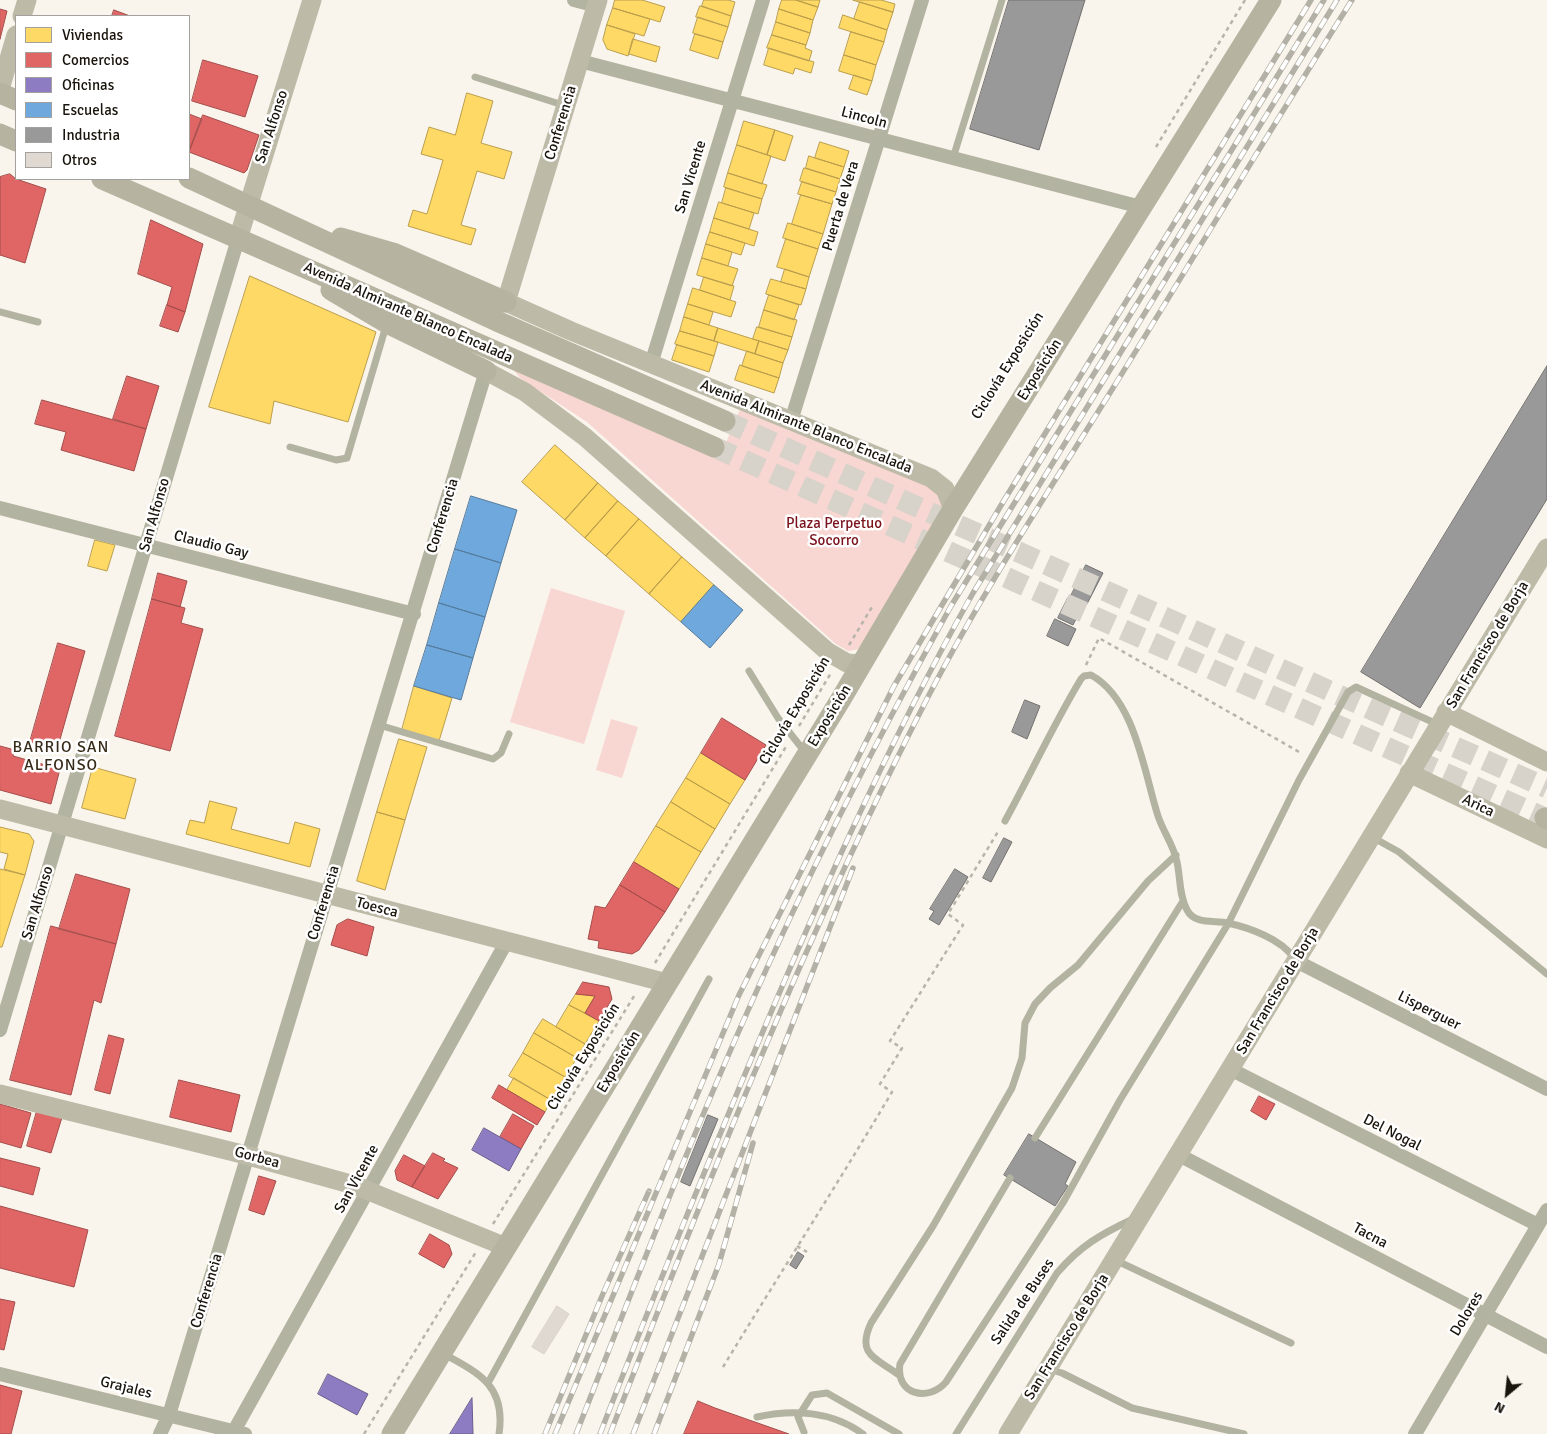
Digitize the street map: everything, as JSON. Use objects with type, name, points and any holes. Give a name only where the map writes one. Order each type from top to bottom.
[{"type":"main road","name":"Exposición","points":[[392,1434],[862,664],[953,509],[1271,0]]},
{"type":"main road","points":[[0,93],[15,100]]},
{"type":"main road","points":[[0,134],[15,141]]},
{"type":"main road","name":"Avenida Almirante Blanco Encalada","points":[[190,178],[491,318],[724,421]]},
{"type":"main road","name":"Avenida Almirante Blanco Encalada","points":[[104,180],[714,447]]},
{"type":"main road","points":[[309,232],[348,239],[393,253],[506,302]]},
{"type":"main road","points":[[302,266],[338,295],[387,324],[486,371]]},
{"type":"street","points":[[22,15],[27,0]]},
{"type":"street","name":"San Alfonso","points":[[0,1030],[248,205],[312,0]]},
{"type":"street","points":[[574,0],[598,3]]},
{"type":"street","name":"San Vicente","points":[[651,364],[763,0]]},
{"type":"street","name":"Puerta de Vera","points":[[790,421],[922,0]]},
{"type":"street","name":"Conferencia","points":[[506,302],[598,3]]},
{"type":"street","points":[[0,90],[15,38]]},
{"type":"street","name":"Lincoln","points":[[580,61],[1141,207]]},
{"type":"street","name":"Avenida Almirante Blanco Encalada","points":[[506,302],[651,364],[931,478],[945,489],[953,509]]},
{"type":"street","name":"Conferencia","points":[[160,1434],[169,1415],[249,1156],[326,894],[414,614],[486,371]]},
{"type":"street","name":"Avenida Almirante Blanco Encalada","points":[[486,371],[525,392],[585,437],[840,660]]},
{"type":"street","name":"Claudio Gay","points":[[0,508],[414,614]]},
{"type":"street","name":"San Francisco de Borja","points":[[1008,1434],[1547,548]]},
{"type":"street","points":[[840,660],[862,664]]},
{"type":"street","points":[[1442,718],[1547,762]]},
{"type":"street","name":"Arica","points":[[1410,773],[1546,825]]},
{"type":"street","name":"Toesca","points":[[0,808],[667,983]]},
{"type":"street","name":"San Vicente","points":[[239,1433],[369,1190],[507,942]]},
{"type":"street","name":"Lisperguer","points":[[1296,961],[1547,1089]]},
{"type":"street","name":"Del Nogal","points":[[1230,1069],[1538,1225]]},
{"type":"street","name":"Gorbea","points":[[0,1094],[249,1156],[369,1190],[506,1247]]},
{"type":"street","name":"Tacna","points":[[1178,1155],[1547,1347]]},
{"type":"street","name":"Dolores","points":[[1415,1434],[1547,1210]]},
{"type":"street","name":"Grajales","points":[[0,1374],[239,1433]]},
{"type":"lane","points":[[953,158],[1002,0]]},
{"type":"lane","points":[[475,77],[566,106]]},
{"type":"lane","points":[[0,312],[38,322]]},
{"type":"lane","points":[[290,447],[336,460],[347,458],[387,324]]},
{"type":"lane","points":[[749,671],[778,718],[806,755]]},
{"type":"lane","points":[[1005,821],[1033,772],[1057,718],[1084,676],[1094,677],[1109,689],[1122,705],[1146,768],[1158,818],[1176,855],[1187,911],[1198,920],[1228,924],[1273,940],[1288,950],[1296,961]]},
{"type":"lane","points":[[1176,855],[1148,881],[1078,965],[1041,996],[1029,1014],[1023,1035],[1021,1063],[1012,1088],[933,1226],[871,1323],[865,1337],[868,1351],[899,1375],[905,1386],[919,1394],[931,1393],[946,1382],[1064,1201],[1120,1100],[1228,924],[1311,759],[1348,692],[1356,687],[1442,718]]},
{"type":"lane","points":[[379,725],[493,760],[501,753],[509,734]]},
{"type":"lane","points":[[1371,836],[1399,852],[1547,974]]},
{"type":"lane","points":[[1035,1138],[1184,901]]},
{"type":"lane","points":[[488,1383],[708,979]]},
{"type":"lane","points":[[899,1375],[902,1359],[1010,1178]]},
{"type":"lane","name":"Salida de Buses","points":[[956,1434],[1039,1299],[1072,1256],[1099,1234],[1142,1215]]},
{"type":"lane","points":[[1115,1260],[1291,1343]]},
{"type":"lane","points":[[442,1353],[471,1369],[494,1390],[501,1418],[499,1434]]},
{"type":"lane","points":[[1047,1369],[1062,1373],[1132,1408],[1244,1434]]},
{"type":"lane","points":[[804,1432],[798,1417],[807,1399],[812,1395],[827,1393],[899,1434]]},
{"type":"lane","points":[[757,1417],[783,1412],[810,1413],[843,1422],[863,1434]]},
{"type":"path","points":[[1153,151],[1245,0]]},
{"type":"path","name":"Ciclovía Exposición","points":[[364,1434],[875,603]]},
{"type":"path","points":[[1084,676],[1087,663],[1099,638],[1311,759]]},
{"type":"path","points":[[723,1367],[797,1246],[834,1190],[892,1092],[880,1084],[902,1048],[890,1040],[963,924],[948,914],[1005,821]]},
{"type":"path","points":[[797,1246],[807,1252]]},
{"type":"green space","name":"Plaza Perpetuo Socorro","points":[[513,369],[720,457],[741,407],[936,485],[945,505],[860,649],[848,651],[836,644],[587,422],[520,378]]},
{"type":"green space","points":[[551,588],[625,611],[584,744],[510,722]]},
{"type":"green space","points":[[611,719],[638,727],[622,778],[596,770]]},
{"type":"building: Viviendas","points":[[615,0],[642,0],[665,7],[660,22],[613,8]]},
{"type":"building: Viviendas","points":[[704,0],[728,0],[735,2],[731,16],[702,6]]},
{"type":"building: Viviendas","points":[[782,0],[796,0],[818,7],[813,20],[779,9]]},
{"type":"building: Viviendas","points":[[796,0],[820,0],[818,7]]},
{"type":"building: Viviendas","points":[[853,0],[881,0],[895,4],[893,12]]},
{"type":"building: Viviendas","points":[[860,2],[893,12],[887,30],[854,19]]},
{"type":"building: Viviendas","points":[[700,6],[731,16],[728,27],[696,17]]},
{"type":"building: Viviendas","points":[[613,8],[650,19],[644,36],[607,25]]},
{"type":"building: Viviendas","points":[[779,9],[813,20],[810,33],[776,22]]},
{"type":"building: Viviendas","points":[[843,15],[887,30],[884,42],[839,28]]},
{"type":"building: Viviendas","points":[[698,17],[728,27],[723,42],[693,33]]},
{"type":"building: Viviendas","points":[[776,22],[810,33],[806,45],[772,35]]},
{"type":"building: Viviendas","points":[[607,25],[635,34],[628,56],[607,49],[603,40]]},
{"type":"building: Viviendas","points":[[851,32],[884,42],[876,65],[844,55]]},
{"type":"building: Viviendas","points":[[695,34],[723,42],[718,59],[690,50]]},
{"type":"building: Viviendas","points":[[772,35],[806,45],[805,48],[812,51],[809,61],[767,48]]},
{"type":"building: Viviendas","points":[[633,39],[660,47],[656,62],[629,54]]},
{"type":"building: Viviendas","points":[[769,48],[814,62],[811,73],[795,68],[793,74],[764,65]]},
{"type":"building: Viviendas","points":[[844,55],[876,65],[872,81],[839,71]]},
{"type":"building: Viviendas","points":[[854,75],[872,81],[867,95],[849,89]]},
{"type":"building: Viviendas","points":[[467,93],[493,101],[481,143],[512,152],[504,179],[477,171],[461,225],[476,229],[471,245],[408,226],[413,210],[427,214],[443,160],[421,154],[429,127],[455,135]]},
{"type":"building: Viviendas","points":[[744,121],[775,130],[767,155],[737,145]]},
{"type":"building: Viviendas","points":[[775,130],[793,136],[785,161],[767,155]]},
{"type":"building: Viviendas","points":[[820,142],[849,151],[844,167],[815,158]]},
{"type":"building: Viviendas","points":[[737,145],[771,156],[762,184],[728,173]]},
{"type":"building: Viviendas","points":[[809,156],[844,167],[840,179],[806,168]]},
{"type":"building: Viviendas","points":[[804,168],[840,179],[836,192],[800,181]]},
{"type":"building: Viviendas","points":[[728,173],[767,185],[762,199],[724,187]]},
{"type":"building: Viviendas","points":[[802,182],[836,192],[832,204],[798,194]]},
{"type":"building: Viviendas","points":[[726,188],[762,199],[758,214],[722,203]]},
{"type":"building: Viviendas","points":[[801,195],[832,204],[823,234],[792,224]]},
{"type":"building: Viviendas","points":[[719,202],[754,213],[749,229],[714,218]]},
{"type":"building: Viviendas","points":[[714,218],[758,232],[754,246],[710,232]]},
{"type":"building: Viviendas","points":[[788,223],[823,234],[818,249],[783,238]]},
{"type":"building: Viviendas","points":[[710,232],[745,243],[741,255],[706,244]]},
{"type":"building: Viviendas","points":[[786,239],[818,249],[809,277],[777,267]]},
{"type":"building: Viviendas","points":[[706,244],[732,252],[728,266],[702,258]]},
{"type":"building: Viviendas","points":[[702,258],[738,269],[732,286],[697,275]]},
{"type":"building: Viviendas","points":[[785,269],[809,277],[806,289],[781,282]]},
{"type":"building: Viviendas","points":[[250,276],[376,332],[348,422],[274,401],[270,424],[209,407]]},
{"type":"building: Viviendas","points":[[704,277],[734,286],[730,300],[700,290]]},
{"type":"building: Viviendas","points":[[771,279],[806,289],[801,305],[766,294]]},
{"type":"building: Viviendas","points":[[693,288],[736,302],[731,317],[688,304]]},
{"type":"building: Viviendas","points":[[769,295],[799,305],[794,320],[764,310]]},
{"type":"building: Viviendas","points":[[688,304],[713,312],[709,325],[684,317]]},
{"type":"building: Viviendas","points":[[764,310],[797,320],[792,337],[759,327]]},
{"type":"building: Viviendas","points":[[684,317],[718,328],[714,341],[680,331]]},
{"type":"building: Viviendas","points":[[757,327],[792,337],[788,350],[753,339]]},
{"type":"building: Viviendas","points":[[718,328],[759,341],[755,354],[714,341]]},
{"type":"building: Viviendas","points":[[680,331],[718,342],[714,356],[675,344]]},
{"type":"building: Viviendas","points":[[759,341],[788,350],[783,363],[755,354]]},
{"type":"building: Viviendas","points":[[677,345],[714,356],[709,372],[672,360]]},
{"type":"building: Viviendas","points":[[747,351],[783,363],[779,378],[742,366]]},
{"type":"building: Viviendas","points":[[740,365],[779,378],[774,393],[735,380]]},
{"type":"building: Viviendas","points":[[555,445],[598,483],[565,520],[522,482]]},
{"type":"building: Viviendas","points":[[598,483],[618,501],[585,538],[565,520]]},
{"type":"building: Viviendas","points":[[618,501],[639,519],[606,556],[585,538]]},
{"type":"building: Viviendas","points":[[639,519],[682,557],[649,594],[606,556]]},
{"type":"building: Viviendas","points":[[95,540],[115,545],[107,571],[88,566]]},
{"type":"building: Viviendas","points":[[682,557],[714,585],[681,622],[649,594]]},
{"type":"building: Viviendas","points":[[414,686],[452,698],[439,741],[402,730]]},
{"type":"building: Viviendas","points":[[399,739],[427,747],[405,820],[377,812]]},
{"type":"building: Viviendas","points":[[701,753],[745,780],[730,804],[686,778]]},
{"type":"building: Viviendas","points":[[93,767],[136,779],[125,819],[82,808]]},
{"type":"building: Viviendas","points":[[686,778],[730,804],[715,829],[671,802]]},
{"type":"building: Viviendas","points":[[210,801],[237,808],[231,829],[289,844],[295,822],[320,829],[310,867],[186,834],[190,820],[204,823]]},
{"type":"building: Viviendas","points":[[671,802],[715,829],[701,852],[656,826]]},
{"type":"building: Viviendas","points":[[377,812],[405,820],[385,890],[357,881]]},
{"type":"building: Viviendas","points":[[656,826],[701,852],[679,889],[634,862]]},
{"type":"building: Viviendas","points":[[0,827],[29,834],[34,841],[25,875],[4,869],[8,854],[0,852]]},
{"type":"building: Viviendas","points":[[0,869],[25,875],[2,947],[0,947]]},
{"type":"building: Viviendas","points":[[576,994],[595,996],[585,1013],[569,1005]]},
{"type":"building: Viviendas","points":[[569,1005],[599,1021],[585,1044],[556,1027]]},
{"type":"building: Viviendas","points":[[543,1019],[585,1044],[577,1058],[534,1033]]},
{"type":"building: Viviendas","points":[[534,1033],[577,1058],[565,1077],[523,1053]]},
{"type":"building: Viviendas","points":[[523,1053],[565,1077],[551,1100],[509,1076]]},
{"type":"building: Viviendas","points":[[514,1078],[551,1100],[545,1112],[507,1090]]},
{"type":"building: Comercios","points":[[0,9],[7,11],[0,39]]},
{"type":"building: Comercios","points":[[114,10],[127,15],[112,15]]},
{"type":"building: Comercios","points":[[203,60],[258,76],[245,117],[192,101]]},
{"type":"building: Comercios","points":[[190,114],[202,119],[190,149]]},
{"type":"building: Comercios","points":[[203,115],[259,135],[247,170],[244,173],[190,152]]},
{"type":"building: Comercios","points":[[10,174],[15,180],[46,189],[25,263],[0,255],[0,177]]},
{"type":"building: Comercios","points":[[151,220],[203,244],[185,312],[167,305],[172,287],[138,274]]},
{"type":"building: Comercios","points":[[167,305],[185,312],[178,332],[160,326]]},
{"type":"building: Comercios","points":[[127,376],[159,386],[146,429],[113,419]]},
{"type":"building: Comercios","points":[[42,400],[146,429],[134,471],[61,450],[66,432],[35,424]]},
{"type":"building: Comercios","points":[[158,573],[187,581],[180,607],[152,599]]},
{"type":"building: Comercios","points":[[152,599],[185,608],[181,623],[203,629],[170,751],[115,736]]},
{"type":"building: Comercios","points":[[58,643],[85,651],[57,750],[30,742]]},
{"type":"building: Comercios","points":[[722,718],[766,745],[745,780],[701,753]]},
{"type":"building: Comercios","points":[[0,746],[15,750],[13,756],[60,769],[51,804],[0,790]]},
{"type":"building: Comercios","points":[[634,862],[679,889],[665,912],[620,885]]},
{"type":"building: Comercios","points":[[76,874],[130,889],[116,944],[59,929]]},
{"type":"building: Comercios","points":[[620,885],[665,912],[639,950],[632,954],[598,948],[599,941],[588,939],[595,906],[605,908]]},
{"type":"building: Comercios","points":[[348,919],[374,927],[367,956],[331,945],[337,925]]},
{"type":"building: Comercios","points":[[51,926],[116,944],[101,1003],[94,1000],[71,1095],[10,1080]]},
{"type":"building: Comercios","points":[[583,982],[609,987],[612,999],[599,1021],[585,1013],[595,996],[576,994]]},
{"type":"building: Comercios","points":[[109,1035],[124,1039],[110,1094],[95,1090]]},
{"type":"building: Comercios","points":[[179,1080],[240,1095],[231,1132],[170,1117]]},
{"type":"building: Comercios","points":[[499,1085],[545,1112],[537,1125],[492,1098]]},
{"type":"building: Comercios","points":[[1259,1096],[1275,1104],[1266,1120],[1251,1111]]},
{"type":"building: Comercios","points":[[0,1104],[31,1113],[21,1148],[0,1142]]},
{"type":"building: Comercios","points":[[39,1104],[64,1111],[51,1153],[27,1146]]},
{"type":"building: Comercios","points":[[513,1114],[534,1126],[521,1149],[500,1137]]},
{"type":"building: Comercios","points":[[433,1153],[445,1159],[443,1161],[458,1168],[438,1199],[412,1187]]},
{"type":"building: Comercios","points":[[404,1155],[425,1166],[412,1187],[397,1180],[395,1171]]},
{"type":"building: Comercios","points":[[0,1158],[40,1168],[33,1195],[0,1186]]},
{"type":"building: Comercios","points":[[259,1176],[276,1181],[264,1215],[249,1210]]},
{"type":"building: Comercios","points":[[0,1206],[88,1230],[74,1287],[0,1268]]},
{"type":"building: Comercios","points":[[430,1234],[449,1245],[452,1254],[444,1268],[419,1254]]},
{"type":"building: Comercios","points":[[0,1299],[15,1302],[4,1350],[0,1349]]},
{"type":"building: Comercios","points":[[0,1385],[22,1391],[11,1434],[0,1434]]},
{"type":"building: Comercios","points":[[698,1401],[715,1408],[789,1434],[684,1434]]},
{"type":"building: Oficinas","points":[[484,1128],[521,1149],[509,1171],[472,1150]]},
{"type":"building: Oficinas","points":[[328,1374],[368,1394],[357,1415],[318,1394]]},
{"type":"building: Oficinas","points":[[472,1398],[473,1434],[450,1434]]},
{"type":"building: Escuelas","points":[[471,496],[517,510],[501,563],[455,549]]},
{"type":"building: Escuelas","points":[[455,549],[501,563],[485,617],[439,603]]},
{"type":"building: Escuelas","points":[[714,585],[743,610],[710,648],[681,622]]},
{"type":"building: Escuelas","points":[[439,603],[485,617],[473,658],[427,645]]},
{"type":"building: Escuelas","points":[[427,645],[473,658],[461,700],[414,686]]},
{"type":"building: Industria","points":[[1009,0],[1085,0],[1039,150],[970,129]]},
{"type":"building: Industria","points":[[1547,366],[1547,499],[1420,708],[1361,672]]},
{"type":"building: Industria","points":[[1086,565],[1103,573],[1087,604],[1071,596]]},
{"type":"building: Industria","points":[[1068,598],[1083,605],[1073,625],[1058,618]]},
{"type":"building: Industria","points":[[1055,619],[1076,629],[1068,646],[1047,636]]},
{"type":"building: Industria","points":[[1025,700],[1040,706],[1027,739],[1012,732]]},
{"type":"building: Industria","points":[[1004,838],[1012,842],[991,882],[983,878]]},
{"type":"building: Industria","points":[[955,869],[968,877],[939,925],[929,919],[934,911],[930,909]]},
{"type":"building: Industria","points":[[708,1115],[718,1119],[690,1186],[681,1182]]},
{"type":"building: Industria","points":[[1029,1134],[1076,1162],[1065,1184],[1068,1186],[1055,1206],[1004,1175]]},
{"type":"building: Industria","points":[[798,1252],[804,1256],[796,1269],[790,1265]]},
{"type":"building: Otros","points":[[557,1306],[569,1314],[544,1354],[532,1347]]},
{"type":"tunnel","points":[[725,421],[1547,788]]},
{"type":"tunnel","points":[[714,447],[1545,818]]},
{"type":"railway","points":[[555,1434],[739,995],[894,686],[1003,502],[1311,0]]},
{"type":"railway","points":[[576,1434],[723,1067],[793,911],[896,706],[951,606],[1324,0]]},
{"type":"railway","points":[[600,1434],[766,1023],[849,836],[908,713],[973,593],[1337,0]]},
{"type":"railway","points":[[610,1434],[721,1153],[800,967],[884,785],[929,695],[972,617],[1018,540],[1352,0]]},
{"type":"railway","points":[[633,1434],[853,868]]},
{"type":"railway","points":[[654,1434],[719,1264],[753,1143]]},
{"type":"railway","points":[[545,1434],[602,1296],[649,1191]]},
{"type":"district","name":"BARRIO SAN ALFONSO","points":[[61,757]]}]
